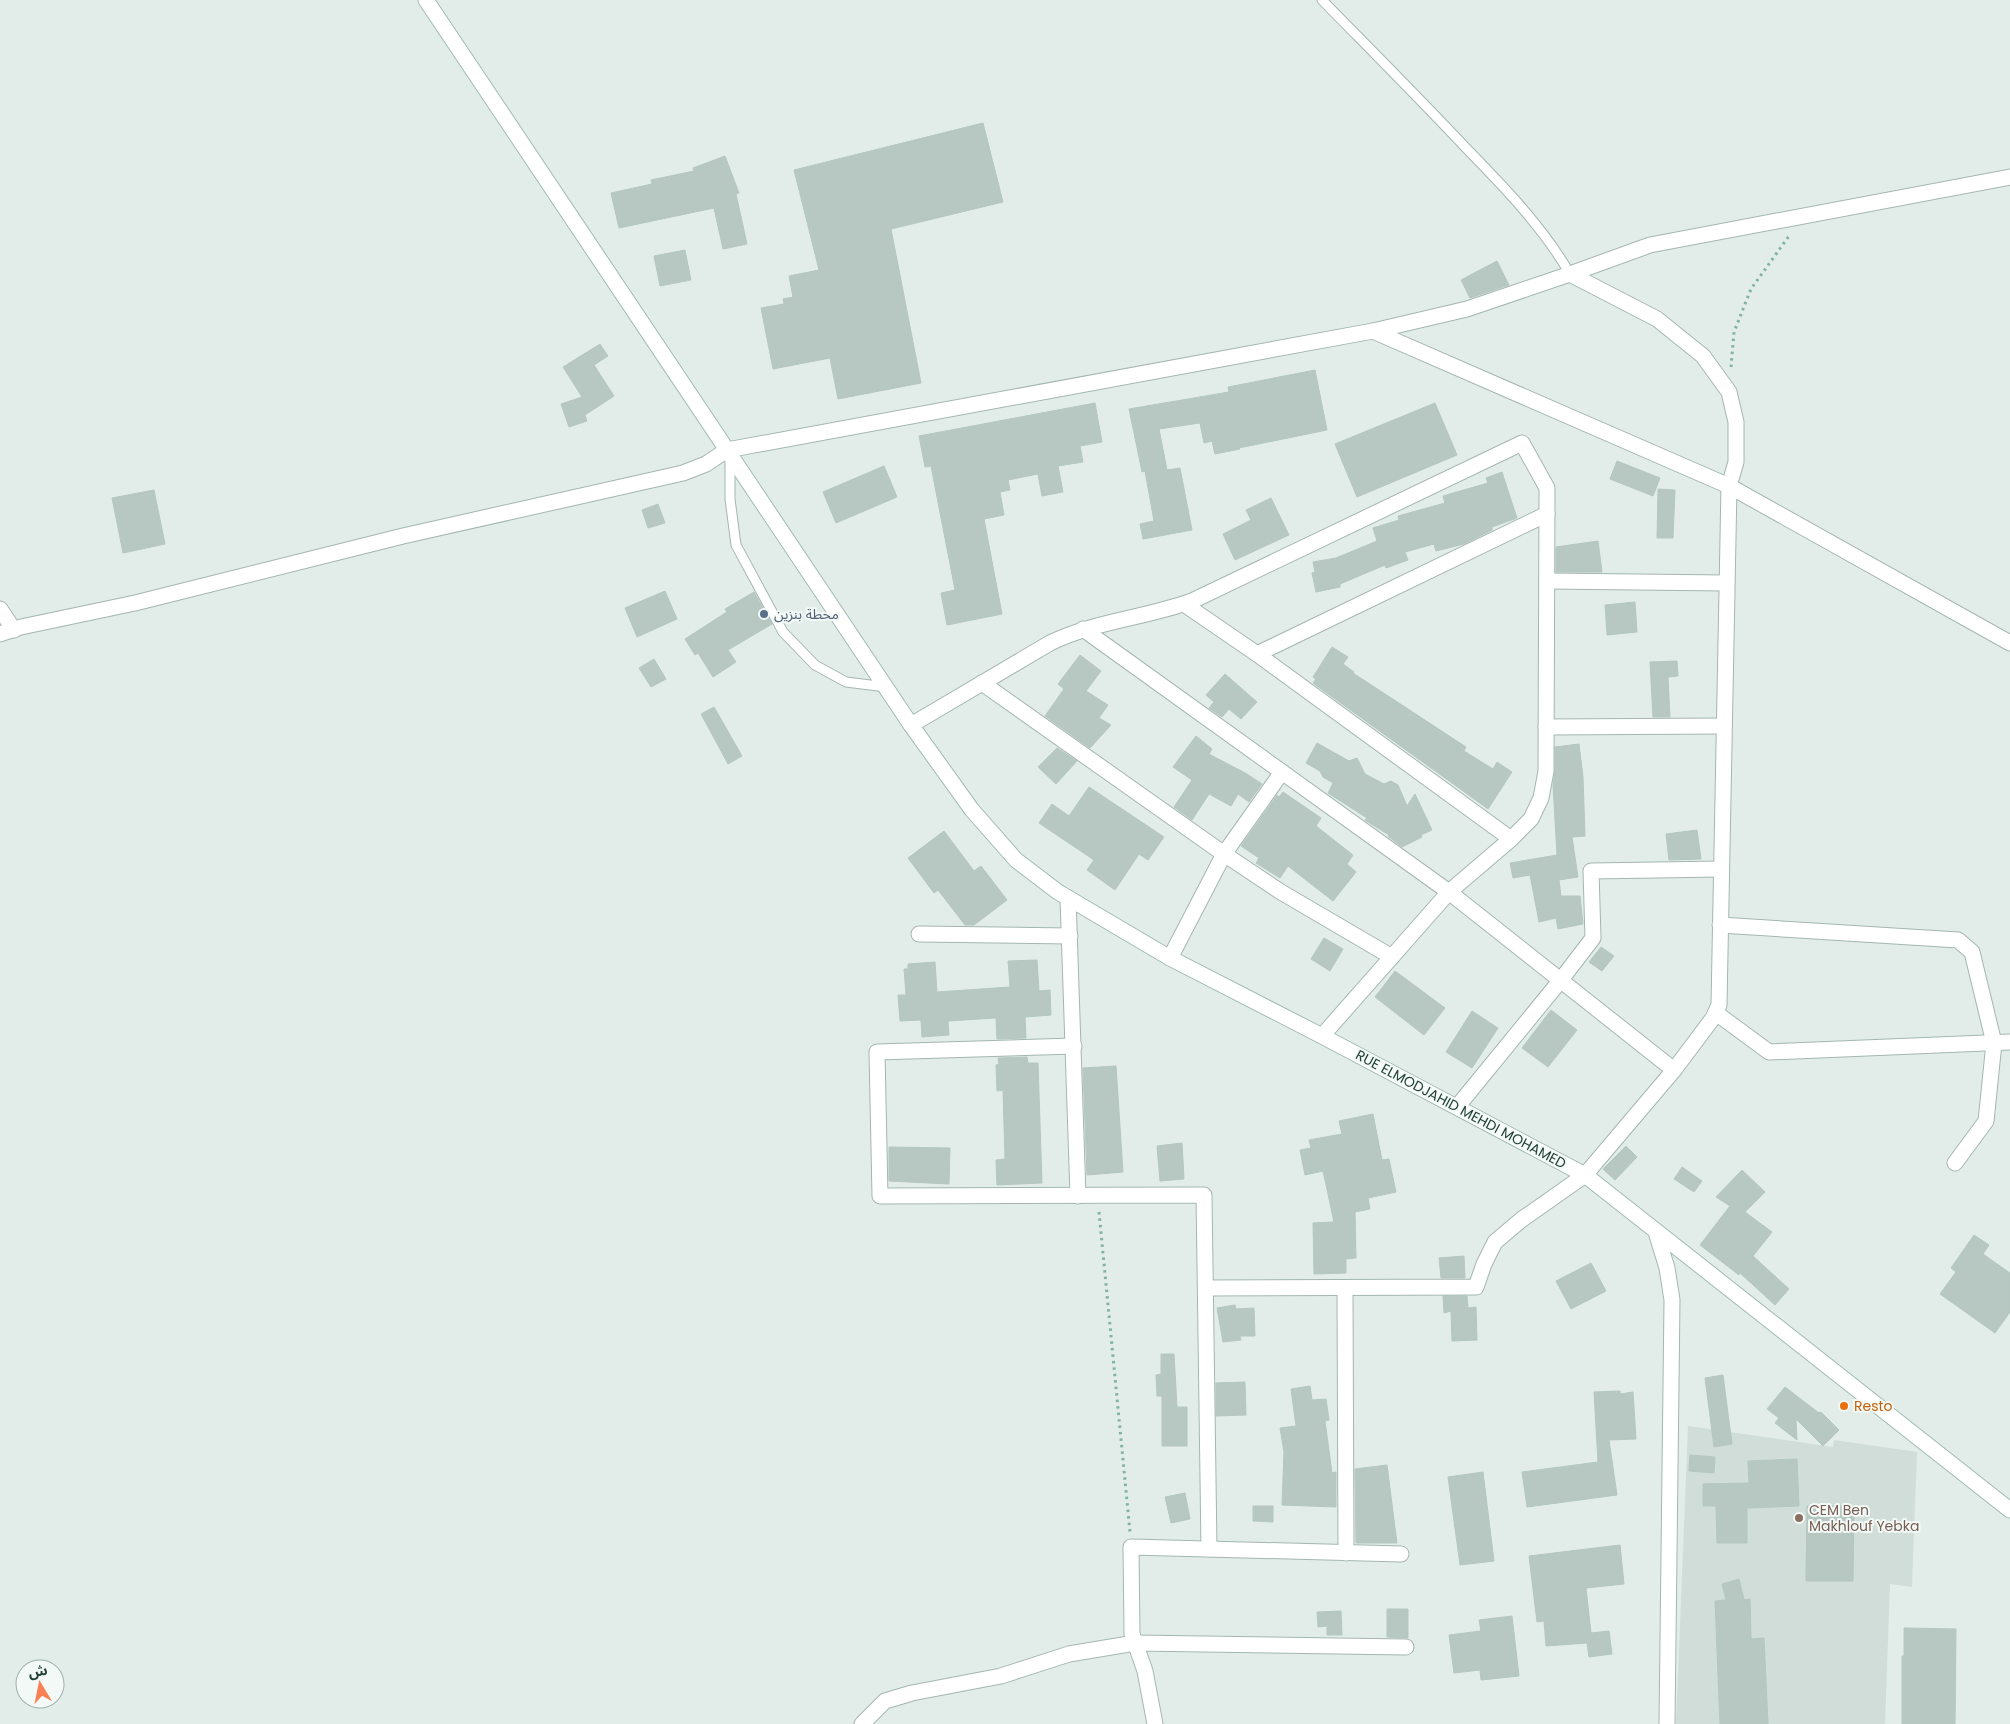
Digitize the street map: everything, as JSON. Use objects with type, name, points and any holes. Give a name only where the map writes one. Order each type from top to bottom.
[{"type":"street","name":"RUE ELMODJAHID MEHDI MOHAMED","points":[[426,0],[911,725],[972,810],[1016,860],[1068,898],[1170,958],[1585,1175],[2010,1510]]},
{"type":"street","points":[[0,609],[7,632],[135,603],[403,536],[684,473],[729,452],[1373,331],[1467,309],[1650,245],[2010,177]]},
{"type":"street","points":[[1206,1288],[1476,1287],[1484,1264],[1495,1242],[1521,1220],[1585,1175],[1674,1070],[1716,1013],[1719,1005],[1729,486],[1736,462],[1736,422],[1729,392],[1703,356],[1657,319],[1570,274]]},
{"type":"street","points":[[1373,331],[1729,486],[2010,643]]},
{"type":"street","points":[[911,725],[1050,643],[1071,633],[1172,609],[1184,604],[1522,443],[1547,488],[1546,771],[1541,798],[1531,819],[1512,839],[1449,892],[1322,1036]]},
{"type":"street","points":[[1257,654],[1547,514]]},
{"type":"street","points":[[1547,581],[1727,583]]},
{"type":"street","points":[[1184,604],[1257,654],[1512,839]]},
{"type":"street","points":[[1083,629],[1449,892],[1674,1070]]},
{"type":"street","points":[[982,683],[1224,854],[1281,892],[1392,957]]},
{"type":"street","points":[[1546,727],[1724,726]]},
{"type":"street","points":[[1170,958],[1224,854],[1282,772]]},
{"type":"street","points":[[1458,1107],[1560,981],[1592,938],[1592,871],[1721,869]]},
{"type":"street","points":[[1068,898],[1078,1196]]},
{"type":"street","points":[[1720,925],[1958,940],[1972,952],[1994,1042],[1986,1121],[1955,1163]]},
{"type":"street","points":[[919,934],[1070,936]]},
{"type":"street","points":[[1716,1013],[1769,1052],[2010,1042]]},
{"type":"street","points":[[1074,1046],[878,1052],[880,1196],[1204,1195],[1209,1549]]},
{"type":"street","points":[[1656,1232],[1667,1268],[1672,1300],[1667,1724]]},
{"type":"street","points":[[1345,1288],[1346,1553]]},
{"type":"street","points":[[1155,1724],[1145,1672],[1132,1634],[1131,1547],[1401,1554]]},
{"type":"street","points":[[862,1724],[886,1701],[912,1693],[1001,1676],[1069,1654],[1135,1643],[1406,1648]]},
{"type":"lane","points":[[1322,0],[1513,197],[1557,251],[1570,274]]},
{"type":"lane","points":[[729,452],[730,499],[736,545],[783,632],[815,665],[846,682],[886,687]]},
{"type":"path","points":[[1729,392],[1734,332],[1751,289],[1803,215]]},
{"type":"path","points":[[1097,1196],[1131,1547]]},
{"type":"shaded area","name":"CEM Ben Makhlouf Yebka","points":[[1688,1426],[1833,1447],[1834,1440],[1917,1452],[1912,1587],[1890,1584],[1885,1724],[1676,1724]]},
{"type":"building","points":[[983,123],[1003,202],[891,229],[921,383],[838,399],[830,358],[773,369],[761,308],[784,304],[783,299],[793,297],[789,276],[819,270],[794,170]]},
{"type":"building","points":[[725,156],[739,193],[736,194],[747,244],[723,249],[714,208],[619,228],[611,193],[652,184],[651,180],[694,171],[693,168]]},
{"type":"building","points":[[685,250],[691,280],[660,286],[654,256]]},
{"type":"building","points":[[1497,261],[1509,285],[1470,298],[1461,280]]},
{"type":"building","points":[[600,344],[608,356],[594,365],[614,396],[585,415],[587,421],[569,427],[561,404],[582,397],[563,367]]},
{"type":"building","points":[[1315,370],[1327,430],[1215,454],[1212,441],[1204,443],[1200,423],[1159,429],[1167,470],[1180,468],[1192,530],[1143,539],[1140,524],[1154,521],[1145,471],[1142,472],[1129,409],[1229,392],[1228,387]]},
{"type":"building","points":[[1095,403],[1102,442],[1080,446],[1083,462],[1058,466],[1063,492],[1042,496],[1038,474],[1008,480],[1010,490],[1000,492],[1004,515],[984,519],[1002,614],[947,625],[941,593],[955,590],[931,466],[925,467],[919,436]]},
{"type":"building","points":[[1435,403],[1457,455],[1357,497],[1335,444]]},
{"type":"building","points":[[1617,461],[1660,478],[1653,496],[1610,479]]},
{"type":"building","points":[[884,466],[897,497],[836,523],[823,492]]},
{"type":"building","points":[[1502,472],[1517,518],[1492,527],[1492,530],[1464,544],[1436,551],[1434,544],[1405,552],[1408,560],[1386,568],[1385,565],[1340,584],[1340,587],[1316,592],[1312,573],[1315,572],[1313,562],[1336,558],[1377,541],[1373,528],[1399,520],[1398,516],[1445,503],[1443,496],[1488,483],[1486,478]]},
{"type":"building","points":[[1658,489],[1675,490],[1673,538],[1657,538]]},
{"type":"building","points":[[154,490],[165,544],[123,553],[112,498]]},
{"type":"building","points":[[1271,498],[1289,535],[1235,560],[1223,534],[1251,520],[1246,510]]},
{"type":"building","points":[[658,504],[665,523],[648,528],[642,510]]},
{"type":"building","points":[[1598,541],[1602,572],[1556,572],[1556,547]]},
{"type":"building","points":[[665,591],[677,619],[637,637],[625,608]]},
{"type":"building","points":[[754,592],[772,624],[728,650],[736,662],[713,677],[698,653],[695,655],[685,639],[727,612],[725,609]]},
{"type":"building","points":[[1635,602],[1637,632],[1607,635],[1605,605]]},
{"type":"building","points":[[1332,647],[1348,657],[1343,664],[1353,673],[1466,747],[1464,751],[1493,769],[1497,762],[1512,772],[1488,809],[1313,683],[1316,679],[1313,677]]},
{"type":"building","points":[[1080,655],[1101,671],[1086,691],[1108,705],[1099,718],[1111,725],[1090,748],[1045,716],[1064,689],[1058,684]]},
{"type":"building","points":[[654,659],[666,679],[651,687],[639,668]]},
{"type":"building","points":[[1677,661],[1678,676],[1668,677],[1670,717],[1653,717],[1650,662]]},
{"type":"building","points":[[1225,674],[1257,702],[1241,719],[1229,709],[1222,717],[1209,708],[1214,702],[1206,695]]},
{"type":"building","points":[[714,707],[742,756],[728,764],[701,714]]},
{"type":"building","points":[[1196,736],[1212,749],[1209,754],[1262,784],[1249,802],[1238,794],[1231,806],[1209,794],[1192,820],[1174,807],[1192,780],[1173,767]]},
{"type":"building","points":[[1317,743],[1349,761],[1357,758],[1365,774],[1384,784],[1391,781],[1398,785],[1407,806],[1415,794],[1432,830],[1402,847],[1389,835],[1365,820],[1367,818],[1328,793],[1333,783],[1323,777],[1320,771],[1306,763]]},
{"type":"building","points":[[1579,744],[1583,777],[1585,836],[1572,837],[1578,877],[1559,880],[1561,896],[1580,896],[1583,924],[1558,929],[1556,918],[1539,922],[1530,875],[1513,878],[1510,863],[1557,855],[1553,785],[1555,747]]},
{"type":"building","points":[[1057,748],[1077,761],[1056,784],[1038,767]]},
{"type":"building","points":[[1089,787],[1164,837],[1148,860],[1139,854],[1115,890],[1087,870],[1094,860],[1039,823],[1052,804],[1069,816]]},
{"type":"building","points":[[1283,792],[1321,818],[1316,826],[1353,855],[1347,864],[1356,872],[1333,901],[1288,866],[1280,878],[1256,863],[1259,858],[1241,846],[1277,795],[1279,797]]},
{"type":"building","points":[[1697,830],[1701,859],[1669,860],[1666,834]]},
{"type":"building","points":[[944,831],[974,871],[981,866],[1007,900],[974,925],[965,925],[938,890],[934,893],[908,858]]},
{"type":"building","points":[[1324,938],[1343,949],[1330,971],[1311,959]]},
{"type":"building","points":[[1601,947],[1614,956],[1602,971],[1589,962]]},
{"type":"building","points":[[1037,960],[1039,991],[1050,990],[1051,1015],[1025,1017],[1026,1038],[997,1039],[996,1018],[948,1021],[949,1035],[922,1037],[921,1020],[900,1021],[898,995],[906,995],[904,969],[908,969],[908,964],[935,962],[937,992],[1010,987],[1008,961]]},
{"type":"building","points":[[1395,971],[1445,1008],[1424,1035],[1375,997]]},
{"type":"building","points":[[1551,1010],[1577,1030],[1548,1067],[1522,1048]]},
{"type":"building","points":[[1472,1011],[1498,1028],[1472,1068],[1446,1052]]},
{"type":"building","points":[[1027,1057],[1028,1063],[1038,1063],[1042,1183],[997,1185],[996,1160],[1005,1159],[1003,1090],[997,1091],[996,1065],[999,1064],[998,1058]]},
{"type":"building","points":[[1116,1066],[1123,1172],[1087,1175],[1083,1068]]},
{"type":"building","points":[[1373,1114],[1382,1160],[1389,1159],[1396,1192],[1368,1198],[1370,1209],[1355,1212],[1356,1258],[1346,1259],[1346,1273],[1314,1274],[1313,1223],[1334,1222],[1323,1171],[1305,1175],[1300,1150],[1311,1148],[1309,1140],[1342,1134],[1339,1121]]},
{"type":"building","points":[[1182,1143],[1184,1179],[1160,1181],[1157,1146]]},
{"type":"building","points":[[1626,1146],[1637,1157],[1615,1180],[1603,1169]]},
{"type":"building","points":[[889,1147],[950,1148],[949,1184],[889,1181]]},
{"type":"building","points":[[1682,1167],[1702,1181],[1694,1192],[1674,1179]]},
{"type":"building","points":[[1742,1170],[1765,1192],[1745,1212],[1772,1232],[1753,1256],[1789,1289],[1775,1305],[1740,1273],[1739,1275],[1700,1245],[1730,1206],[1716,1197]]},
{"type":"building","points":[[1974,1235],[1989,1245],[1983,1254],[2010,1273],[2010,1312],[1995,1333],[1940,1294],[1956,1272],[1951,1268]]},
{"type":"building","points":[[1464,1256],[1465,1278],[1441,1278],[1439,1258]]},
{"type":"building","points":[[1591,1263],[1606,1291],[1571,1309],[1556,1281]]},
{"type":"building","points":[[1443,1296],[1467,1296],[1468,1308],[1476,1307],[1477,1340],[1452,1341],[1451,1311],[1444,1313]]},
{"type":"building","points":[[1235,1305],[1236,1309],[1254,1308],[1255,1336],[1240,1336],[1241,1340],[1223,1342],[1217,1308]]},
{"type":"building","points":[[1161,1354],[1174,1354],[1177,1407],[1187,1407],[1187,1446],[1162,1446],[1162,1396],[1157,1396],[1156,1375],[1161,1374]]},
{"type":"building","points":[[1723,1375],[1732,1444],[1714,1447],[1705,1378]]},
{"type":"building","points":[[1245,1382],[1246,1415],[1216,1416],[1216,1383]]},
{"type":"building","points":[[1310,1386],[1312,1400],[1326,1399],[1329,1420],[1325,1421],[1332,1473],[1336,1472],[1336,1507],[1282,1505],[1284,1452],[1280,1428],[1296,1426],[1291,1389]]},
{"type":"building","points":[[1785,1387],[1819,1413],[1821,1412],[1839,1430],[1823,1446],[1796,1419],[1797,1440],[1775,1423],[1779,1418],[1767,1409]]},
{"type":"building","points":[[1620,1391],[1620,1394],[1633,1392],[1636,1439],[1609,1440],[1617,1495],[1527,1507],[1522,1472],[1598,1462],[1594,1392]]},
{"type":"building","points":[[1690,1455],[1715,1457],[1714,1473],[1689,1471]]},
{"type":"building","points":[[1797,1459],[1799,1506],[1747,1508],[1747,1543],[1717,1543],[1716,1506],[1703,1506],[1703,1484],[1749,1483],[1748,1461]]},
{"type":"building","points":[[1387,1465],[1397,1543],[1356,1543],[1355,1469]]},
{"type":"building","points":[[1483,1472],[1494,1561],[1460,1565],[1448,1477]]},
{"type":"building","points":[[1185,1493],[1190,1519],[1171,1523],[1165,1497]]},
{"type":"building","points":[[1253,1506],[1273,1506],[1273,1522],[1253,1521]]},
{"type":"building","points":[[1807,1506],[1854,1506],[1853,1581],[1806,1581]]},
{"type":"building","points":[[1620,1545],[1624,1584],[1586,1588],[1591,1633],[1609,1631],[1612,1654],[1589,1657],[1587,1643],[1546,1646],[1544,1621],[1537,1622],[1529,1556]]},
{"type":"building","points":[[1739,1579],[1744,1600],[1750,1599],[1751,1639],[1764,1638],[1768,1724],[1720,1724],[1715,1601],[1726,1600],[1722,1584]]},
{"type":"building","points":[[1387,1609],[1408,1609],[1408,1638],[1387,1637]]},
{"type":"building","points":[[1341,1611],[1342,1635],[1327,1635],[1327,1626],[1318,1627],[1317,1612]]},
{"type":"building","points":[[1512,1616],[1519,1676],[1481,1680],[1480,1670],[1454,1673],[1449,1635],[1481,1631],[1479,1620]]},
{"type":"building","points":[[1904,1628],[1956,1629],[1955,1724],[1902,1724]]},
{"type":"place","name":"محطة بنزين","points":[[764,614]]},
{"type":"place","name":"Resto","points":[[1844,1406]]},
{"type":"place","name":"CEM Ben Makhlouf Yebka","points":[[1799,1518]]}]
